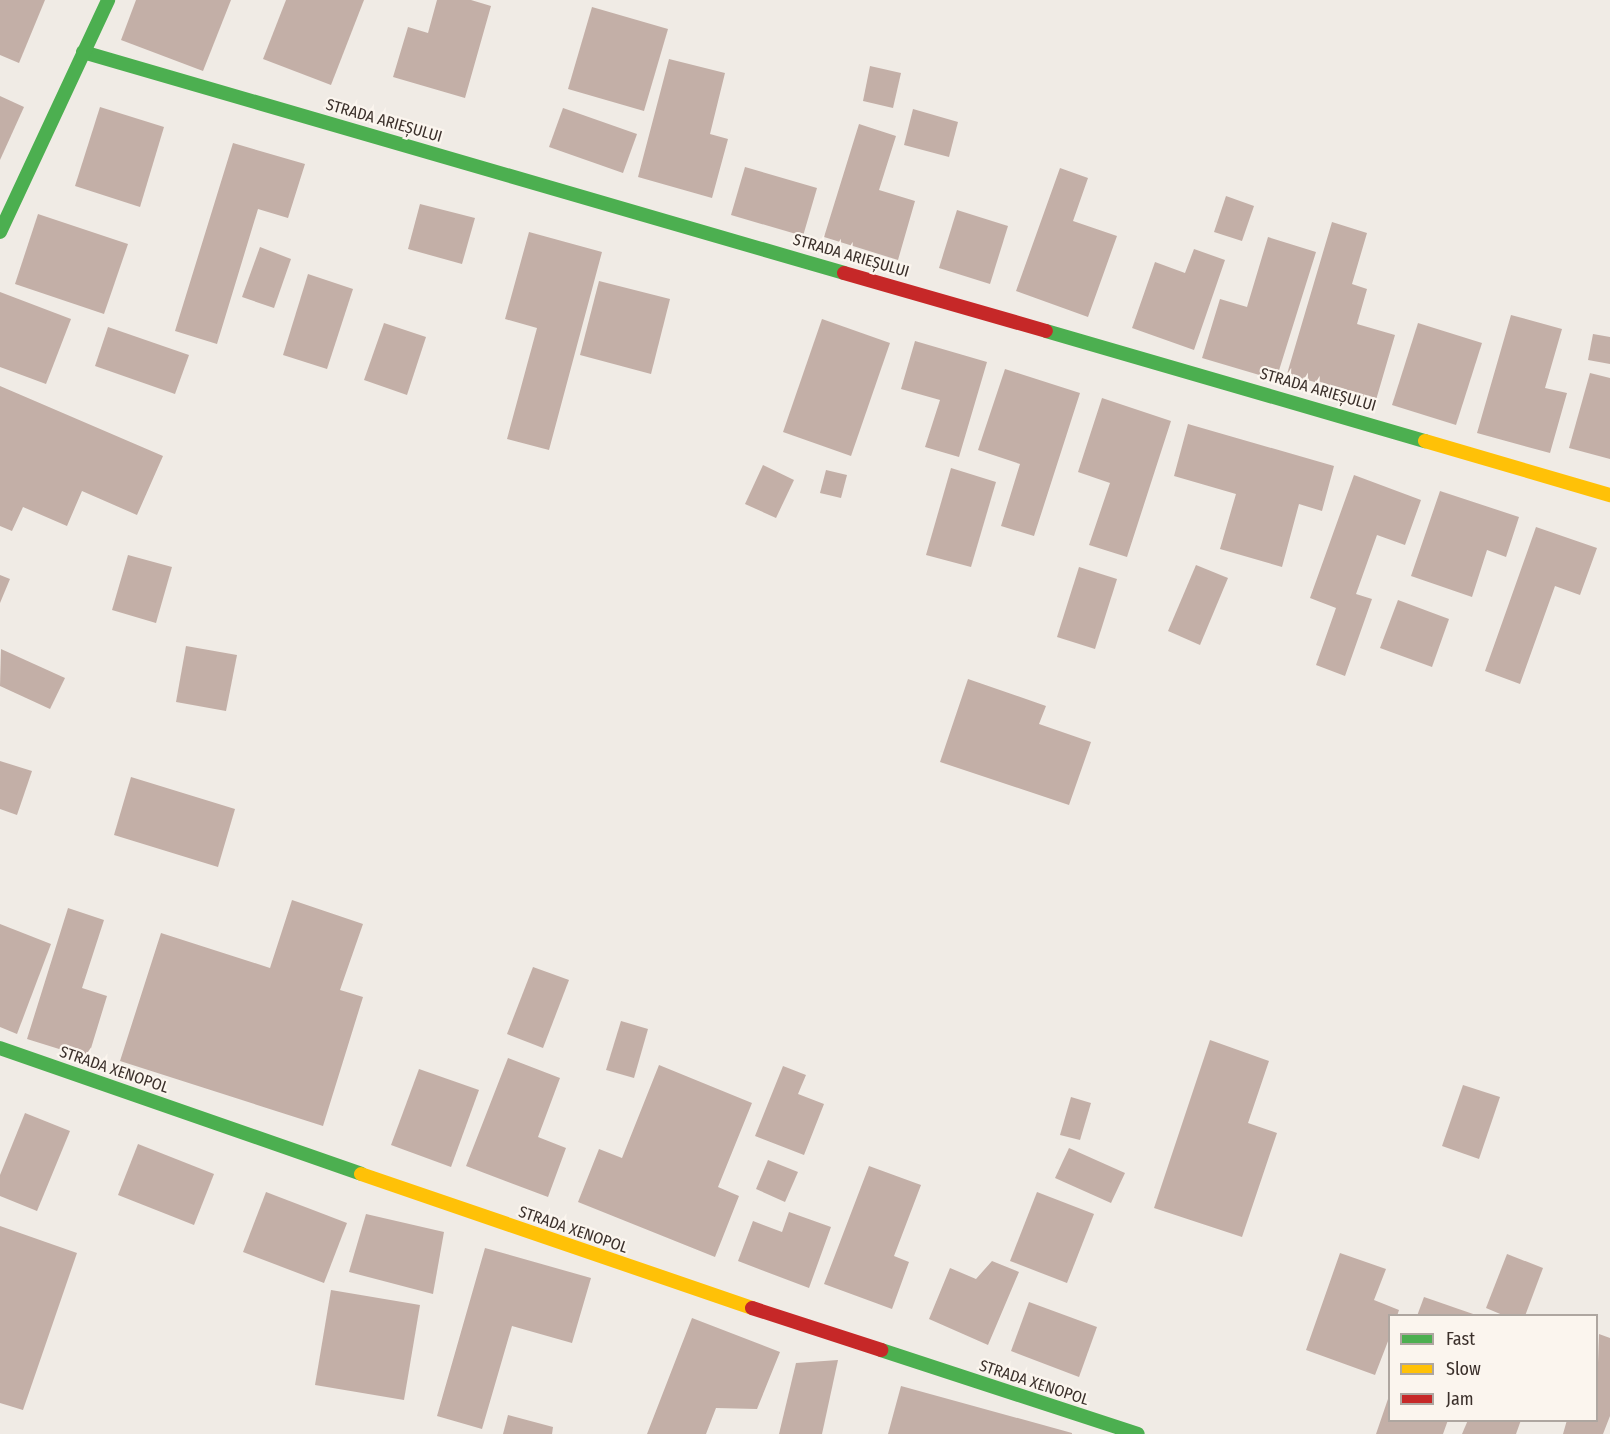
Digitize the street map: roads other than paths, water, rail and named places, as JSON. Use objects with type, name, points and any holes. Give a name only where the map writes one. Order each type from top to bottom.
[{"type":"street","points":[[0,232],[108,0]]},
{"type":"street","name":"STRADA ARIEȘULUI","points":[[83,52],[1610,495]]},
{"type":"street","name":"STRADA XENOPOL","points":[[0,1048],[644,1273],[1138,1434]]}]
